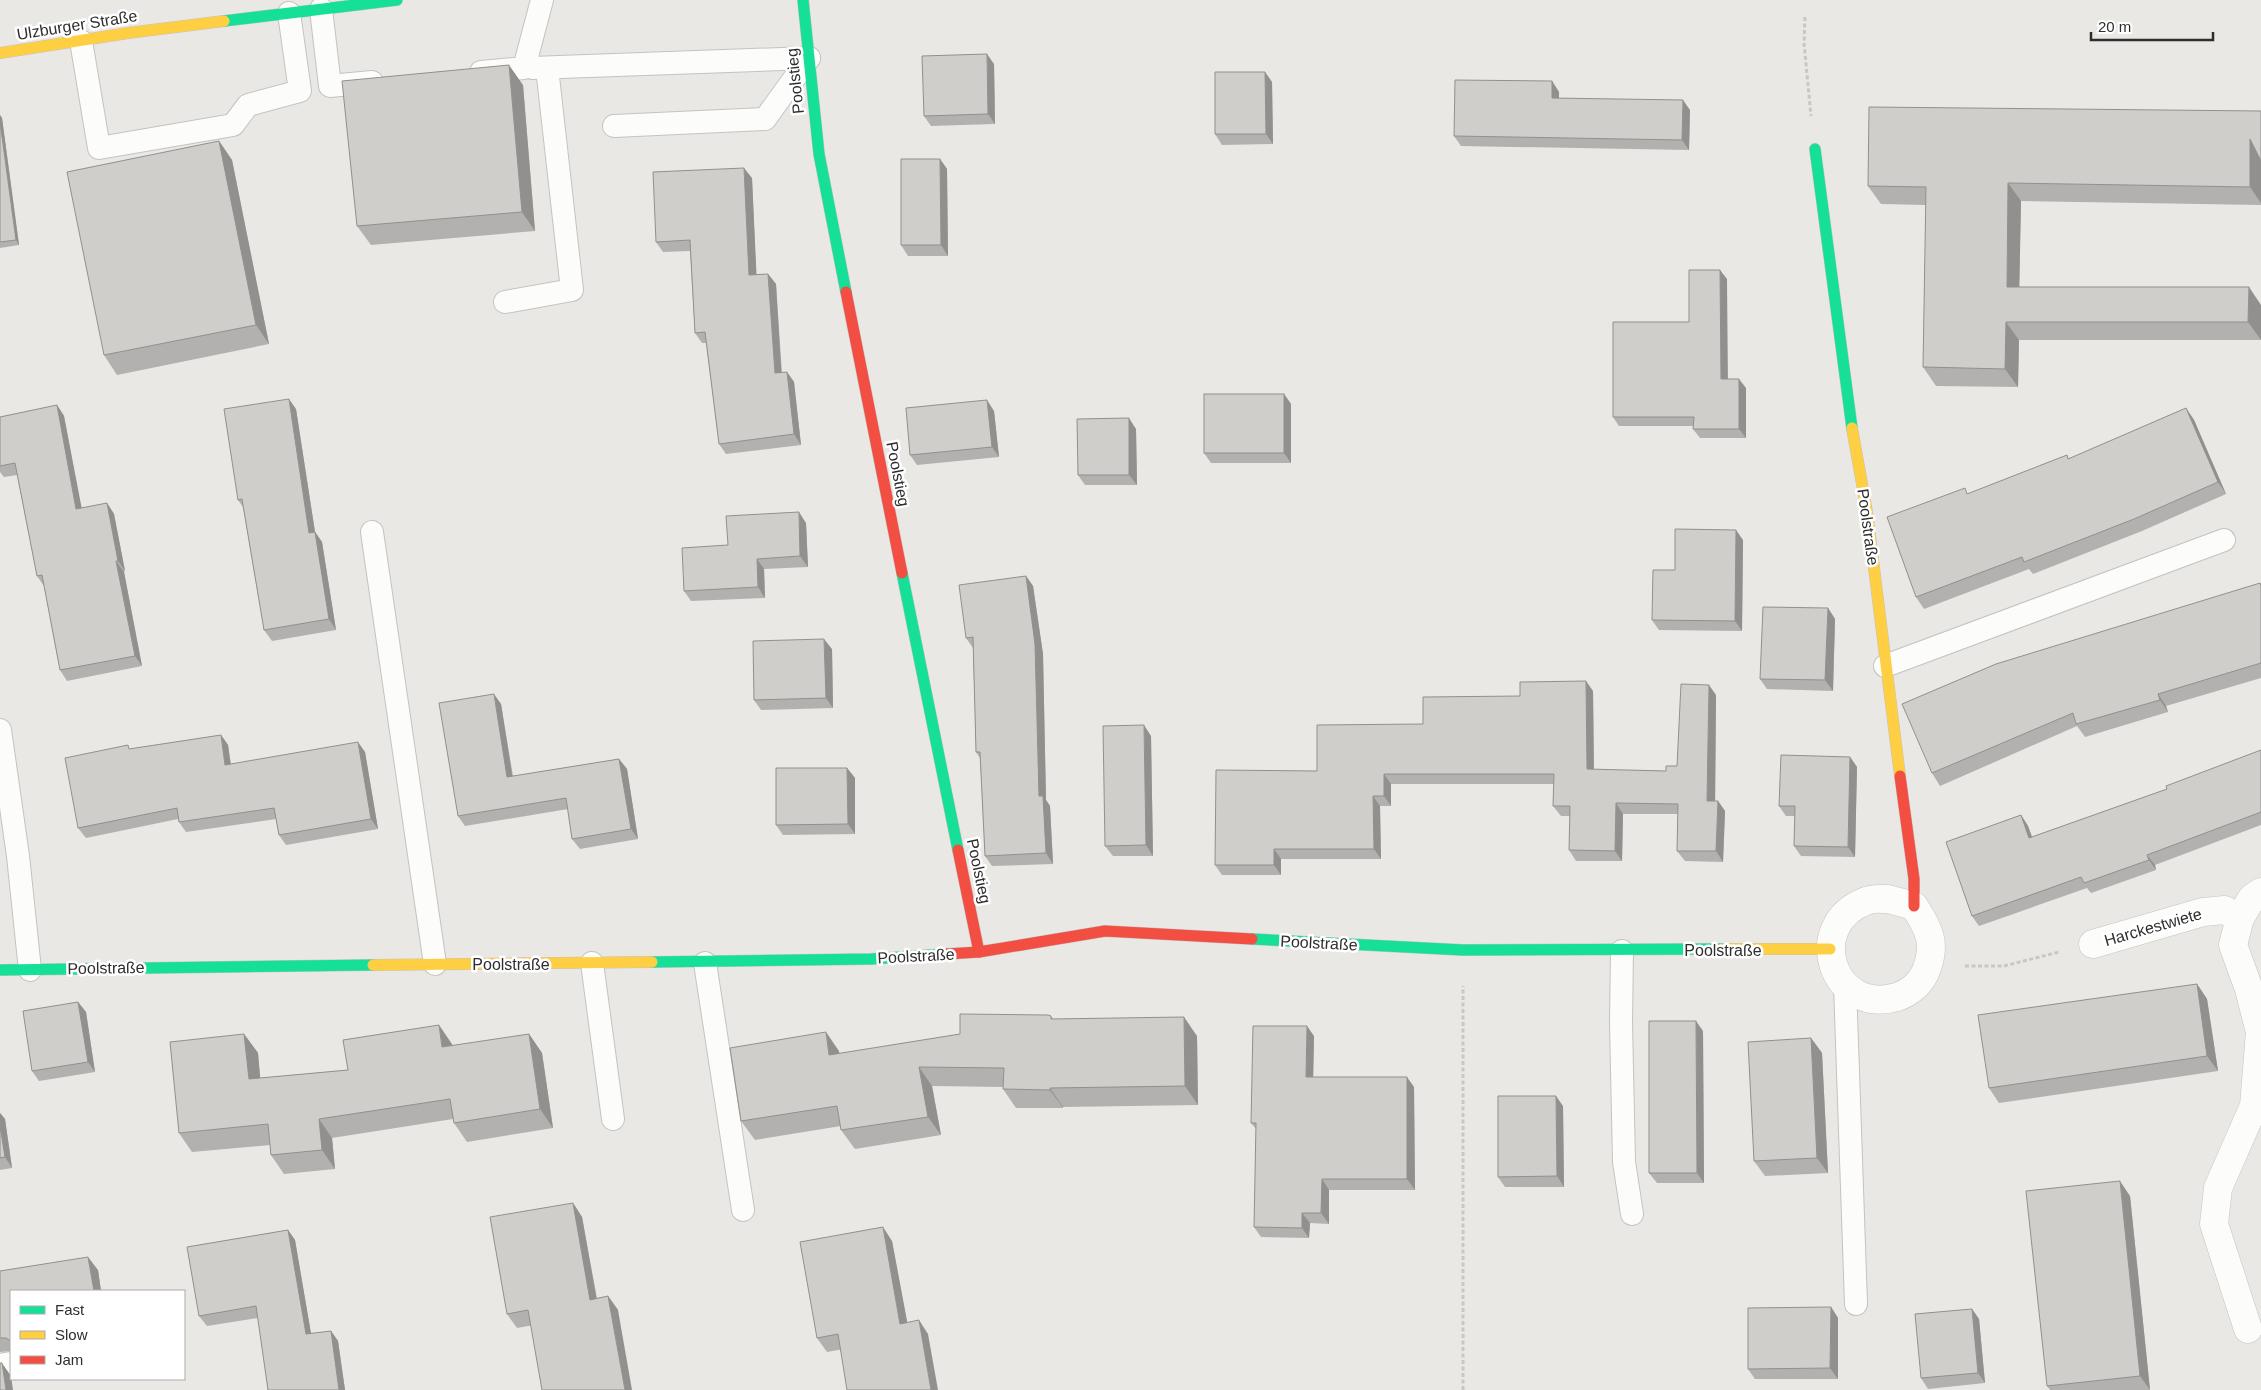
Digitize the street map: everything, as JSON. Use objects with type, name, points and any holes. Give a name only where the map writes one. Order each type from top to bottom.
[{"type":"street","name":"Ulzburger Straße","points":[[0,53],[397,0]]},
{"type":"street","name":"Poolstieg","points":[[803,0],[819,154],[979,952]]},
{"type":"street","name":"Poolstraße","points":[[1815,149],[1852,428],[1867,512],[1914,879],[1914,906],[1929,933],[1932,946],[1931,959],[1922,980],[1905,994],[1884,1000],[1863,997],[1845,986]]},
{"type":"street","points":[[2255,1332],[2214,1224],[2218,1188],[2254,1106],[2260,1032],[2249,989],[2234,945],[2240,918],[2252,898],[2261,892]]},
{"type":"street","points":[[1845,986],[1833,967],[1830,949],[1835,926],[1849,910],[1867,900],[1888,898],[1914,906]]},
{"type":"street","name":"Harckestwiete","points":[[2093,944],[2203,912],[2225,910],[2240,918]]},
{"type":"street","name":"Poolstraße","points":[[0,970],[435,964],[705,963],[871,959],[979,952],[1105,931],[1463,950],[1830,949]]},
{"type":"lane","points":[[524,68],[542,0]]},
{"type":"lane","points":[[321,10],[330,86],[388,81]]},
{"type":"lane","points":[[81,41],[99,148],[233,125],[248,105],[300,91],[289,13]]},
{"type":"lane","points":[[456,75],[524,68],[809,58]]},
{"type":"lane","points":[[614,126],[765,119],[809,58]]},
{"type":"lane","points":[[506,302],[572,290],[547,68]]},
{"type":"lane","points":[[372,532],[435,964]]},
{"type":"lane","points":[[1886,666],[2224,540]]},
{"type":"lane","points":[[0,730],[18,856],[30,970]]},
{"type":"lane","points":[[1622,951],[1621,1023],[1624,1162],[1632,1214]]},
{"type":"lane","points":[[592,963],[613,1119]]},
{"type":"lane","points":[[705,963],[743,1210]]},
{"type":"lane","points":[[1845,986],[1856,1304]]},
{"type":"path","points":[[1805,17],[1804,43],[1815,149]]},
{"type":"path","points":[[1931,959],[1943,966],[2004,966],[2093,944]]},
{"type":"path","points":[[1462,1390],[1463,950]]},
{"type":"building","points":[[987,54],[988,114],[924,116],[922,56]]},
{"type":"building","points":[[509,65],[522,212],[357,226],[342,81]]},
{"type":"building","points":[[1215,72],[1265,72],[1266,134],[1215,134]]},
{"type":"building","points":[[1455,80],[1552,81],[1552,98],[1683,100],[1682,140],[1454,136]]},
{"type":"building","points":[[1869,107],[2261,111],[2261,161],[2250,139],[2250,187],[2008,183],[2007,287],[2249,287],[2248,322],[2006,322],[2005,369],[1923,367],[1926,187],[1868,186]]},
{"type":"building","points":[[0,122],[16,240],[0,242]]},
{"type":"building","points":[[219,141],[256,325],[104,355],[67,172]]},
{"type":"building","points":[[901,159],[940,159],[941,245],[901,245]]},
{"type":"building","points":[[744,168],[749,275],[768,274],[775,373],[787,372],[794,434],[719,444],[705,332],[695,333],[690,240],[656,242],[653,172]]},
{"type":"building","points":[[1689,270],[1720,270],[1721,379],[1739,379],[1739,429],[1693,429],[1694,417],[1613,417],[1613,322],[1689,322]]},
{"type":"building","points":[[1204,394],[1284,394],[1284,453],[1204,453]]},
{"type":"building","points":[[289,399],[309,533],[315,532],[329,619],[264,630],[242,499],[238,500],[224,409]]},
{"type":"building","points":[[987,400],[992,447],[910,455],[906,408]]},
{"type":"building","points":[[57,405],[76,509],[107,503],[118,561],[116,561],[135,656],[60,670],[42,575],[37,576],[15,463],[0,466],[0,417]]},
{"type":"building","points":[[2186,408],[2218,482],[2134,519],[2024,562],[2022,557],[1916,597],[1887,517],[1965,488],[1967,494],[2067,455],[2068,459]]},
{"type":"building","points":[[1129,418],[1129,475],[1078,475],[1077,419]]},
{"type":"building","points":[[799,512],[800,556],[757,559],[758,587],[684,591],[682,548],[728,545],[726,516]]},
{"type":"building","points":[[1675,529],[1736,530],[1735,621],[1652,620],[1653,570],[1675,570]]},
{"type":"building","points":[[1026,576],[1035,644],[1039,796],[1043,796],[1046,853],[985,856],[980,752],[976,752],[973,637],[966,638],[959,585]]},
{"type":"building","points":[[2260,583],[2261,663],[2158,694],[2160,700],[2076,724],[2073,713],[1932,773],[1902,704],[1996,664]]},
{"type":"building","points":[[1763,607],[1828,608],[1825,680],[1760,679]]},
{"type":"building","points":[[824,639],[826,698],[754,700],[753,641]]},
{"type":"building","points":[[1586,681],[1587,769],[1666,771],[1666,766],[1677,766],[1681,684],[1709,685],[1707,801],[1718,801],[1716,851],[1677,851],[1678,804],[1616,803],[1615,851],[1569,850],[1570,806],[1553,806],[1554,774],[1384,774],[1384,796],[1373,796],[1374,849],[1274,849],[1274,865],[1215,865],[1216,770],[1317,771],[1317,725],[1423,724],[1423,697],[1520,696],[1520,682]]},
{"type":"building","points":[[494,694],[507,777],[619,759],[631,829],[572,839],[566,798],[458,816],[439,703]]},
{"type":"building","points":[[1144,725],[1146,845],[1105,846],[1103,726]]},
{"type":"building","points":[[221,735],[225,765],[358,742],[371,819],[279,835],[274,808],[179,822],[177,808],[78,828],[65,758],[128,745],[129,749]]},
{"type":"building","points":[[2261,750],[2261,812],[2147,855],[2149,860],[2084,883],[2081,877],[1972,916],[1946,842],[2021,815],[2029,838],[2167,789],[2166,786]]},
{"type":"building","points":[[1781,755],[1850,757],[1848,847],[1794,846],[1795,806],[1779,806]]},
{"type":"building","points":[[776,768],[847,768],[848,824],[776,825]]},
{"type":"building","points":[[2197,984],[2207,1056],[1989,1088],[1978,1015]]},
{"type":"building","points":[[78,1002],[88,1062],[32,1071],[23,1011]]},
{"type":"building","points":[[960,1014],[1048,1015],[1051,1016],[1051,1019],[1184,1017],[1185,1086],[1050,1088],[1050,1090],[1003,1089],[1004,1068],[919,1067],[928,1117],[841,1130],[837,1106],[741,1121],[730,1048],[826,1032],[829,1055],[960,1034]]},
{"type":"building","points":[[1649,1021],[1696,1021],[1697,1173],[1649,1173]]},
{"type":"building","points":[[439,1025],[442,1047],[529,1034],[540,1109],[454,1123],[450,1099],[319,1119],[322,1150],[271,1155],[268,1124],[179,1133],[170,1042],[244,1034],[249,1079],[348,1070],[343,1040]]},
{"type":"building","points":[[1253,1026],[1307,1026],[1306,1077],[1407,1077],[1407,1179],[1322,1179],[1321,1213],[1302,1213],[1302,1228],[1254,1227],[1256,1123],[1251,1123]]},
{"type":"building","points":[[1811,1038],[1817,1158],[1754,1161],[1748,1042]]},
{"type":"building","points":[[1498,1096],[1556,1096],[1557,1176],[1498,1177]]},
{"type":"building","points":[[0,1126],[5,1157],[0,1158]]},
{"type":"building","points":[[2120,1181],[2140,1376],[2047,1386],[2026,1191]]},
{"type":"building","points":[[573,1203],[590,1300],[608,1296],[625,1390],[542,1390],[528,1310],[507,1314],[490,1217]]},
{"type":"building","points":[[883,1227],[900,1324],[919,1320],[931,1390],[847,1390],[838,1334],[817,1338],[800,1242]]},
{"type":"building","points":[[288,1230],[306,1334],[331,1331],[339,1390],[268,1390],[256,1306],[199,1316],[187,1247]]},
{"type":"building","points":[[88,1257],[94,1290],[10,1290],[10,1340],[0,1338],[0,1271]]},
{"type":"building","points":[[1831,1307],[1830,1368],[1748,1369],[1748,1308]]},
{"type":"building","points":[[1972,1309],[1978,1373],[1921,1378],[1915,1314]]},
{"type":"building","points":[[0,1363],[2,1363],[6,1390],[0,1390]]},
{"type":"traffic: fast","points":[[224,21],[397,0]]},
{"type":"traffic: fast","points":[[803,0],[819,154],[846,292]]},
{"type":"traffic: fast","points":[[1815,149],[1852,428]]},
{"type":"traffic: fast","points":[[902,573],[958,850]]},
{"type":"traffic: fast","points":[[1252,939],[1463,950],[1723,949]]},
{"type":"traffic: fast","points":[[652,962],[871,959],[947,954]]},
{"type":"traffic: fast","points":[[0,970],[373,965]]},
{"type":"traffic: slow","points":[[0,53],[128,33],[224,21]]},
{"type":"traffic: slow","points":[[1852,428],[1867,512],[1900,776]]},
{"type":"traffic: slow","points":[[1723,949],[1830,949]]},
{"type":"traffic: slow","points":[[373,965],[652,962]]},
{"type":"traffic: jam","points":[[846,292],[902,573]]},
{"type":"traffic: jam","points":[[1900,776],[1914,879],[1914,906]]},
{"type":"traffic: jam","points":[[958,850],[979,952]]},
{"type":"traffic: jam","points":[[947,954],[979,952],[1105,931],[1252,939]]}]
